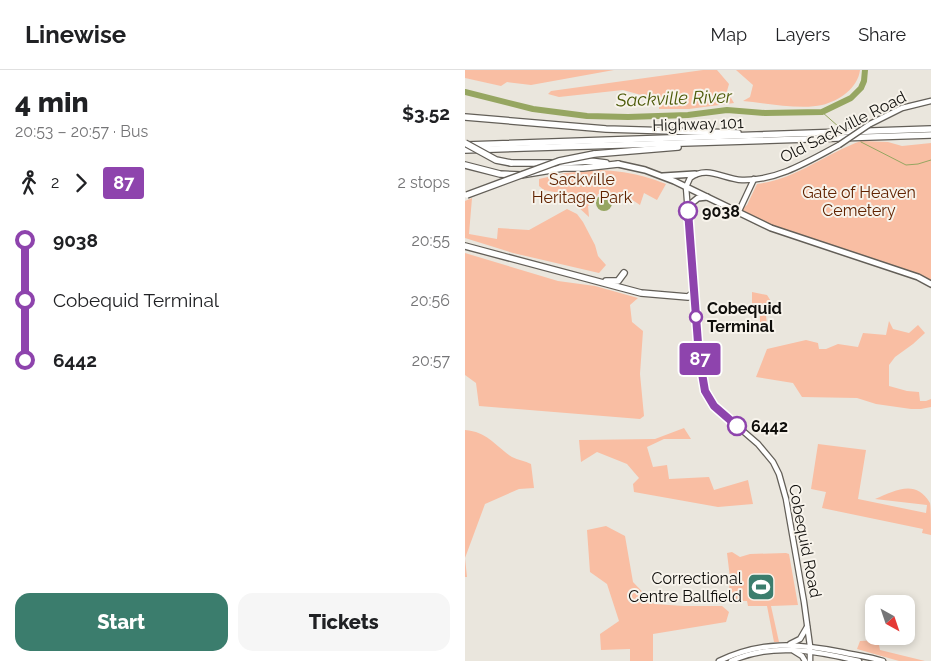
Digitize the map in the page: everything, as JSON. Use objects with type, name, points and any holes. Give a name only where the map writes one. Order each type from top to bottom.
[{"type":"highway","points":[[465,117],[606,129],[797,135]]},
{"type":"highway","name":"Highway 101","points":[[465,144],[797,135],[931,129]]},
{"type":"highway","name":"Highway 101","points":[[465,150],[931,135]]},
{"type":"highway","points":[[466,195],[559,161],[595,154],[695,143]]},
{"type":"highway","points":[[465,144],[496,160],[511,163],[590,162],[618,164]]},
{"type":"highway","points":[[465,165],[500,174],[521,175],[563,168],[618,164]]},
{"type":"highway","points":[[465,246],[641,293],[689,297],[693,293]]},
{"type":"highway","points":[[594,280],[618,281],[624,274]]},
{"type":"main road","name":"Old Sackville Road","points":[[695,174],[705,172],[738,179],[754,179],[791,169],[902,108],[931,101]]},
{"type":"main road","points":[[618,164],[661,176],[771,228],[918,277],[931,284]]},
{"type":"main road","points":[[661,176],[695,174]]},
{"type":"main road","points":[[686,187],[690,178],[695,174]]},
{"type":"main road","points":[[738,213],[754,179]]},
{"type":"main road","name":"Cobequid Road","points":[[686,187],[693,293],[705,391],[714,406],[758,444],[773,462],[779,474],[795,549],[810,646],[810,661]]},
{"type":"main road","points":[[687,207],[697,198],[707,197]]},
{"type":"main road","points":[[787,645],[800,639],[807,627]]},
{"type":"main road","points":[[719,661],[748,650],[787,645],[810,646],[883,661]]},
{"type":"main road","points":[[791,649],[802,656],[805,661]]},
{"type":"main road","points":[[731,661],[760,651],[791,649],[859,661]]},
{"type":"green space","points":[[465,70],[614,70],[531,85],[507,82],[501,86],[465,78]]},
{"type":"green space","points":[[703,70],[717,70],[729,84],[727,91],[734,103],[689,109],[659,109],[659,100],[623,90],[559,97],[548,94],[551,91]]},
{"type":"green space","points":[[736,70],[860,70],[852,88],[841,97],[822,105],[804,107],[743,101],[750,97],[753,85]]},
{"type":"green space","name":"Gate of Heaven Cemetery","points":[[861,141],[888,142],[902,146],[931,143],[931,284],[737,213],[747,205],[757,184],[797,172]]},
{"type":"green space","name":"Sackville Heritage Park","points":[[597,170],[632,174],[666,184],[657,200],[644,193],[640,205],[625,195],[598,194],[595,202],[588,206],[589,217],[564,194],[544,190],[539,186],[539,179],[565,173]]},
{"type":"green space","points":[[472,198],[469,234],[497,239],[498,228],[529,230],[567,209],[577,214],[583,222],[595,245],[598,256],[606,265],[599,273],[513,253],[465,238],[465,201]]},
{"type":"green space","points":[[465,253],[558,281],[595,286],[638,298],[630,305],[632,322],[643,331],[640,374],[644,416],[640,419],[479,406],[476,383],[465,375]]},
{"type":"green space","points":[[752,292],[767,295],[774,306],[766,315],[767,325],[760,326],[760,315],[757,315],[757,312],[752,312]]},
{"type":"green space","points":[[889,321],[893,329],[909,333],[918,325],[925,333],[895,357],[889,365],[889,386],[919,392],[920,401],[931,399],[931,407],[911,409],[876,404],[857,398],[802,397],[793,383],[756,377],[767,349],[806,340],[818,343],[819,349],[826,349],[838,344],[858,347],[863,333],[886,335]]},
{"type":"green space","points":[[684,428],[691,439],[664,439],[647,447],[653,467],[667,465],[669,479],[709,477],[714,490],[748,480],[753,504],[718,507],[634,492],[633,484],[639,478],[627,464],[597,452],[581,462],[579,440],[655,439]]},
{"type":"green space","points":[[465,430],[480,433],[512,457],[531,464],[534,488],[519,489],[485,504],[465,558]]},
{"type":"green space","points":[[818,444],[866,450],[858,499],[926,513],[927,505],[875,499],[898,490],[912,489],[918,491],[930,503],[931,535],[922,533],[923,529],[822,508],[826,492],[811,489]]},
{"type":"green space","points":[[606,526],[625,536],[633,582],[654,604],[722,606],[729,612],[726,622],[653,634],[653,661],[630,661],[630,649],[601,650],[600,634],[619,621],[607,584],[590,572],[587,530]]},
{"type":"green space","points":[[732,552],[740,557],[750,554],[789,554],[798,605],[771,606],[779,642],[774,642],[767,606],[748,606],[747,601],[728,601],[730,578],[727,553]]},
{"type":"green space","points":[[465,558],[467,577],[465,577]]},
{"type":"green space","points":[[860,641],[865,641],[865,645],[879,645],[880,650],[925,661],[899,661],[857,649]]},
{"type":"shaded area","points":[[604,195],[612,203],[604,211],[596,203]]},
{"type":"waterway","name":"Sackville River","points":[[465,92],[533,109],[587,116],[688,115],[727,110],[765,113],[822,112],[851,98],[861,88],[865,70]]},
{"type":"waterway","points":[[822,112],[839,127]]},
{"type":"waterway","points":[[861,142],[906,165],[931,160]]},
{"type":"bus line","name":"87","points":[[688,211],[693,293],[699,356],[705,391],[714,406],[730,422],[737,426]]},
{"type":"place","name":"9038","points":[[688,211]]},
{"type":"place","name":"Cobequid Terminal","points":[[696,317]]},
{"type":"place","name":"6442","points":[[737,426]]},
{"type":"place","name":"Correctional Centre Ballfield","points":[[761,587]]}]
